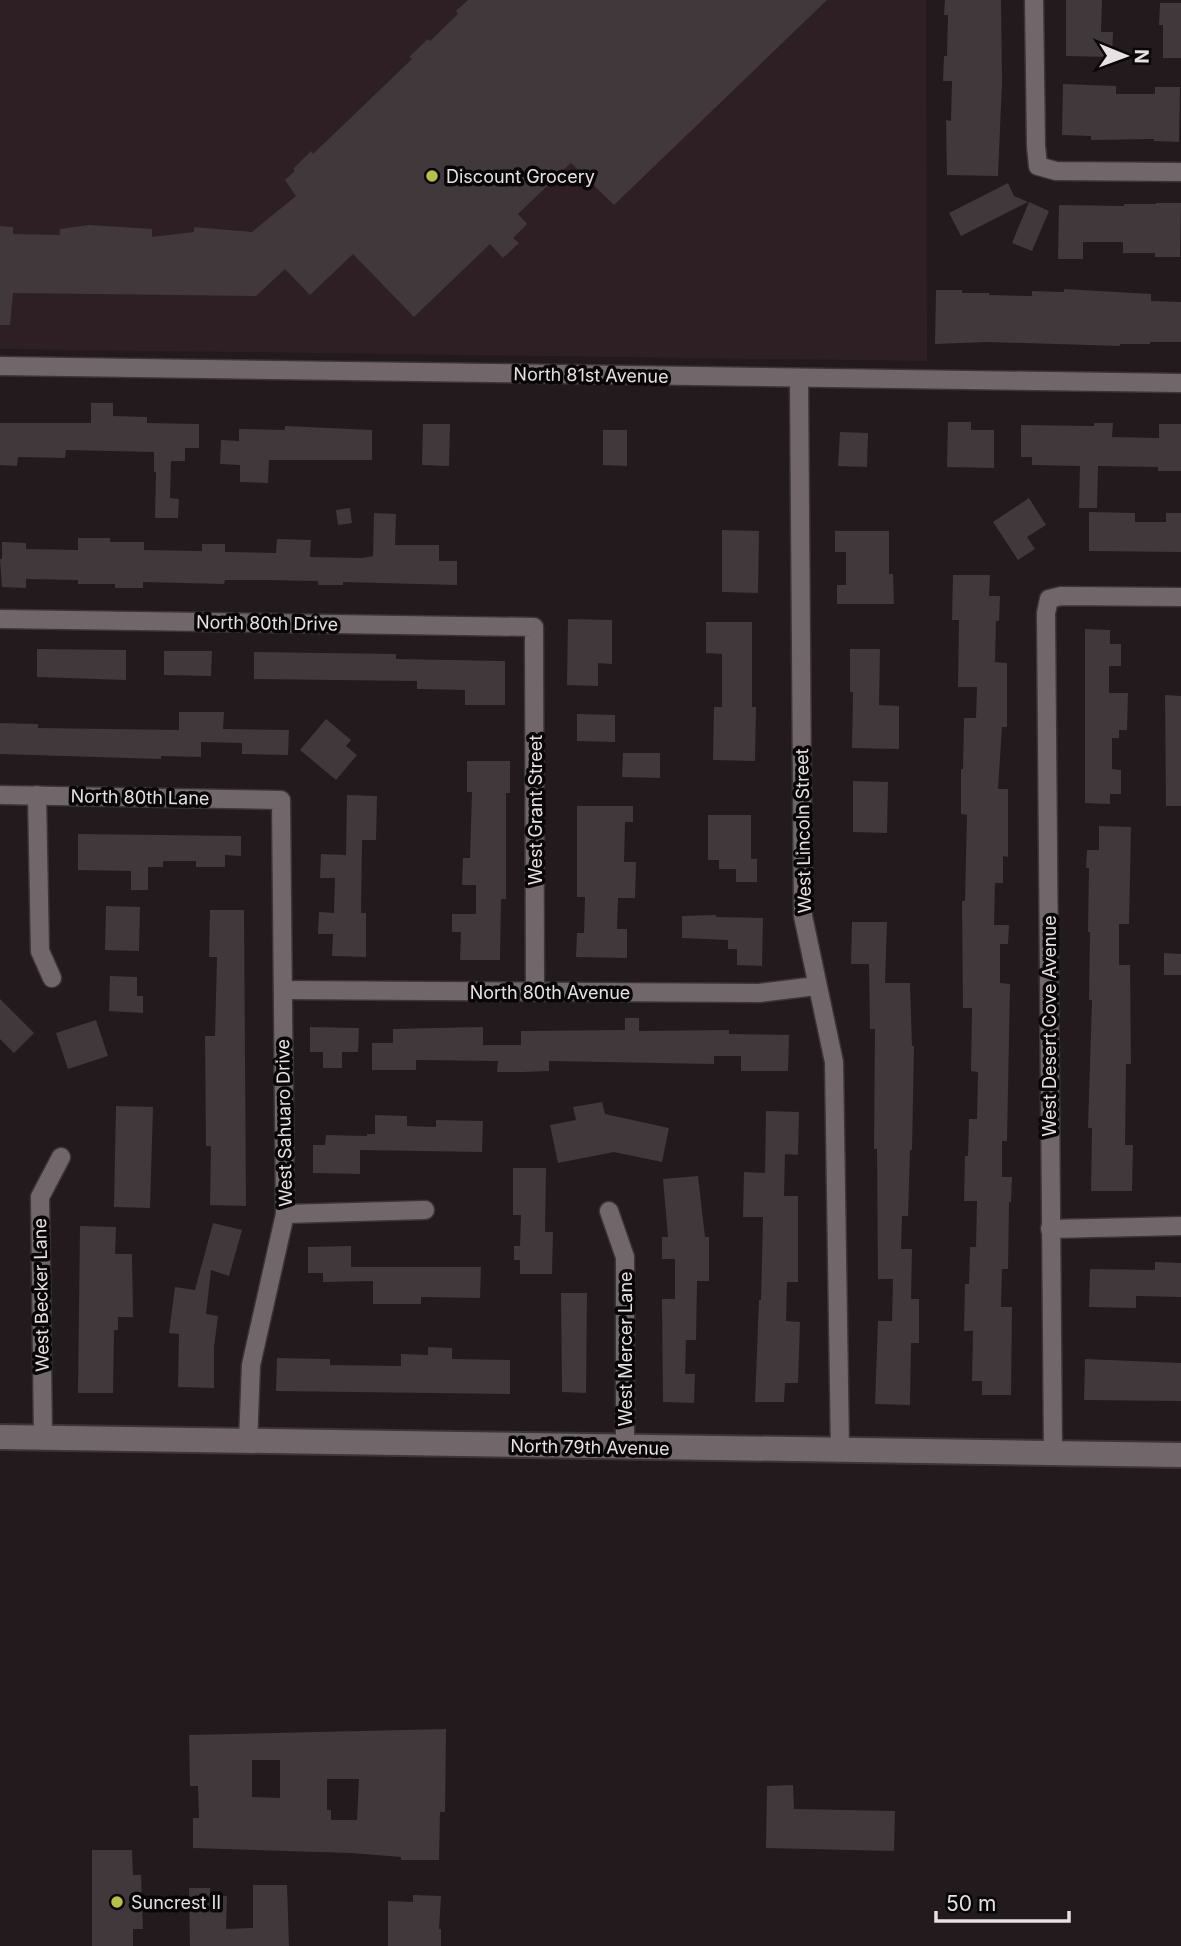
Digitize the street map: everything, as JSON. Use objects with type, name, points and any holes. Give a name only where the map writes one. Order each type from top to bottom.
[{"type":"street","points":[[1034,0],[1038,166],[1056,171],[1181,172]]},
{"type":"street","name":"North 81st Avenue","points":[[0,366],[1181,383]]},
{"type":"street","name":"West Lincoln Street","points":[[799,378],[803,916],[834,1062],[840,1450]]},
{"type":"street","name":"West Desert Cove Avenue","points":[[1053,1453],[1046,613],[1049,598],[1061,596],[1181,597]]},
{"type":"street","name":"North 80th Drive","points":[[0,619],[534,627]]},
{"type":"street","name":"West Grant Street","points":[[534,627],[535,992]]},
{"type":"street","name":"North 80th Lane","points":[[0,795],[281,800]]},
{"type":"street","points":[[37,795],[40,950],[52,978]]},
{"type":"street","name":"West Sahuaro Drive","points":[[248,1443],[251,1365],[285,1214],[281,800]]},
{"type":"street","name":"North 80th Avenue","points":[[283,990],[759,993],[816,986]]},
{"type":"street","name":"West Becker Lane","points":[[43,1438],[40,1196],[61,1157]]},
{"type":"street","points":[[285,1214],[425,1210]]},
{"type":"street","name":"West Mercer Lane","points":[[609,1211],[625,1257],[625,1448]]},
{"type":"street","points":[[1050,1229],[1181,1226]]},
{"type":"street","name":"North 79th Avenue","points":[[0,1437],[248,1443],[1181,1455]]},
{"type":"shaded area","points":[[0,0],[926,0],[927,361],[0,349]]},
{"type":"building","points":[[468,0],[827,0],[614,205],[571,163],[518,214],[527,224],[513,238],[519,243],[503,258],[490,244],[414,317],[353,254],[310,295],[285,269],[256,296],[13,293],[10,325],[0,325],[0,226],[13,227],[13,234],[60,235],[60,229],[89,225],[152,229],[152,237],[194,232],[194,227],[252,232],[296,196],[285,180],[295,171],[293,169],[311,151],[313,154],[412,59],[409,57],[458,14],[456,11]]},
{"type":"building","points":[[945,0],[1001,0],[1002,82],[998,176],[947,175],[946,120],[951,121],[952,81],[943,81],[944,56],[947,56],[948,15],[944,15]]},
{"type":"building","points":[[1066,0],[1102,0],[1101,32],[1113,32],[1112,57],[1066,56]]},
{"type":"building","points":[[1160,3],[1181,3],[1181,58],[1163,58],[1163,25],[1159,25]]},
{"type":"building","points":[[1063,84],[1116,86],[1116,94],[1155,94],[1155,87],[1180,87],[1179,142],[1154,139],[1091,140],[1091,136],[1062,135]]},
{"type":"building","points":[[1008,183],[1014,196],[1028,202],[961,236],[949,213]]},
{"type":"building","points":[[1029,202],[1049,211],[1032,251],[1012,243]]},
{"type":"building","points":[[1181,203],[1180,257],[1155,257],[1155,253],[1123,253],[1123,242],[1083,242],[1083,259],[1058,259],[1059,205],[1124,206]]},
{"type":"building","points":[[1064,289],[1151,294],[1151,301],[1181,302],[1181,342],[1120,346],[988,342],[935,344],[936,290],[1032,296],[1032,291],[1064,292]]},
{"type":"building","points":[[91,403],[113,403],[113,416],[147,417],[147,423],[199,424],[199,448],[185,448],[185,461],[171,461],[170,498],[179,499],[178,518],[155,518],[154,452],[66,450],[65,458],[18,457],[17,466],[0,465],[0,423],[91,423]]},
{"type":"building","points":[[948,422],[971,422],[971,430],[994,430],[994,468],[947,467]]},
{"type":"building","points":[[1094,423],[1113,423],[1112,437],[1159,438],[1159,424],[1181,424],[1181,471],[1158,471],[1158,467],[1098,466],[1097,508],[1079,508],[1080,466],[1032,465],[1032,457],[1021,457],[1021,425],[1094,426]]},
{"type":"building","points":[[423,424],[450,424],[449,466],[422,465]]},
{"type":"building","points":[[285,426],[372,430],[372,460],[269,460],[268,483],[240,482],[240,465],[220,464],[221,440],[239,441],[239,429],[285,430]]},
{"type":"building","points":[[603,430],[627,430],[627,466],[603,465]]},
{"type":"building","points":[[840,432],[868,433],[867,467],[838,466]]},
{"type":"building","points":[[1029,498],[1046,525],[1027,537],[1035,549],[1018,560],[993,522]]},
{"type":"building","points":[[350,508],[352,523],[338,525],[336,510]]},
{"type":"building","points":[[1089,512],[1135,513],[1135,522],[1166,522],[1166,513],[1181,513],[1181,552],[1089,551]]},
{"type":"building","points":[[374,513],[396,514],[395,545],[439,545],[439,561],[457,561],[457,585],[343,582],[343,585],[318,585],[318,581],[225,580],[224,584],[143,582],[143,588],[115,588],[115,584],[78,584],[78,580],[26,579],[26,588],[2,587],[2,542],[26,543],[26,549],[78,550],[78,538],[110,538],[110,542],[144,542],[144,550],[202,551],[202,544],[225,544],[225,552],[276,553],[277,539],[311,540],[310,557],[362,558],[373,556]]},
{"type":"building","points":[[722,530],[759,531],[758,593],[722,592]]},
{"type":"building","points":[[835,531],[889,531],[889,574],[893,574],[894,604],[837,604],[837,585],[846,585],[846,552],[835,552]]},
{"type":"building","points":[[953,575],[990,575],[989,596],[1000,596],[999,621],[996,621],[995,662],[1007,663],[1007,727],[1002,727],[998,789],[1008,789],[1008,857],[1003,856],[1003,883],[995,883],[994,925],[1009,925],[1008,944],[1000,944],[1000,983],[1010,984],[1007,1141],[1002,1141],[1002,1177],[1012,1177],[1008,1269],[1002,1269],[1001,1307],[1012,1307],[1011,1395],[982,1395],[982,1381],[972,1381],[973,1331],[964,1331],[965,1284],[969,1284],[970,1247],[976,1247],[977,1201],[964,1201],[965,1156],[968,1156],[969,1119],[977,1119],[978,1072],[971,1071],[972,1008],[963,1008],[962,901],[965,901],[967,815],[961,814],[961,769],[964,718],[976,718],[977,687],[958,687],[959,620],[952,620]]},
{"type":"building","points":[[568,619],[612,620],[612,664],[598,663],[598,686],[567,685]]},
{"type":"building","points":[[706,622],[752,622],[752,707],[756,707],[755,761],[713,760],[714,707],[722,707],[722,654],[706,653]]},
{"type":"building","points":[[1085,629],[1110,630],[1110,644],[1121,644],[1121,666],[1109,666],[1109,693],[1128,693],[1127,730],[1119,730],[1119,738],[1112,738],[1112,769],[1121,770],[1121,794],[1110,794],[1110,804],[1085,803]]},
{"type":"building","points":[[37,649],[126,650],[126,680],[37,677]]},
{"type":"building","points":[[850,649],[880,649],[879,705],[899,706],[899,749],[852,748],[853,692],[850,692]]},
{"type":"building","points":[[164,651],[212,651],[211,676],[164,675]]},
{"type":"building","points":[[254,652],[396,654],[396,659],[505,661],[505,705],[465,705],[465,690],[417,689],[417,681],[254,679]]},
{"type":"building","points":[[1165,695],[1181,696],[1181,806],[1166,806]]},
{"type":"building","points":[[179,712],[224,712],[223,729],[289,730],[288,755],[242,754],[242,743],[201,742],[201,757],[161,756],[161,759],[0,754],[0,723],[38,724],[38,728],[179,730]]},
{"type":"building","points":[[577,714],[615,715],[615,742],[577,741]]},
{"type":"building","points":[[326,719],[351,740],[346,746],[357,755],[336,780],[300,750]]},
{"type":"building","points":[[623,753],[660,753],[660,778],[622,777]]},
{"type":"building","points":[[467,761],[510,761],[510,793],[506,793],[506,899],[501,899],[500,960],[460,960],[461,932],[452,932],[452,914],[476,914],[476,885],[462,885],[463,858],[470,858],[472,792],[467,792]]},
{"type":"building","points":[[853,781],[888,782],[887,833],[853,832]]},
{"type":"building","points":[[347,795],[377,796],[376,840],[362,840],[361,913],[366,913],[366,957],[332,956],[333,934],[318,934],[319,912],[334,913],[335,878],[320,878],[321,854],[346,855]]},
{"type":"building","points":[[577,806],[633,806],[633,822],[625,822],[624,862],[636,862],[635,898],[618,898],[617,929],[627,929],[627,958],[576,957],[577,933],[584,933],[585,897],[577,897]]},
{"type":"building","points":[[708,815],[751,815],[751,859],[757,859],[757,882],[736,882],[736,869],[719,869],[719,860],[708,860]]},
{"type":"building","points":[[1099,826],[1131,827],[1129,924],[1119,924],[1119,965],[1130,965],[1131,1064],[1126,1064],[1125,1145],[1133,1145],[1132,1191],[1091,1191],[1092,1128],[1088,1128],[1092,1000],[1089,1000],[1089,868],[1086,868],[1087,850],[1099,850]]},
{"type":"building","points":[[78,834],[241,836],[241,856],[225,855],[225,867],[196,867],[196,861],[163,861],[163,867],[148,867],[148,890],[131,890],[131,871],[78,870]]},
{"type":"building","points":[[106,906],[140,907],[139,951],[105,950]]},
{"type":"building","points":[[210,910],[244,910],[246,1206],[210,1205],[211,1146],[206,1146],[205,1036],[215,1036],[217,957],[209,957]]},
{"type":"building","points":[[682,916],[763,918],[762,966],[737,965],[737,949],[728,949],[728,940],[682,938]]},
{"type":"building","points":[[852,922],[887,922],[885,983],[910,983],[914,1046],[912,1150],[908,1216],[902,1216],[901,1249],[912,1249],[911,1299],[919,1299],[919,1343],[911,1343],[910,1405],[875,1404],[878,1321],[892,1321],[893,1279],[878,1279],[877,1149],[874,1149],[875,1029],[870,1029],[869,964],[851,964]]},
{"type":"building","points":[[1164,953],[1181,954],[1181,975],[1164,975]]},
{"type":"building","points":[[110,976],[137,977],[137,996],[143,996],[143,1013],[109,1011]]},
{"type":"building","points":[[0,999],[34,1033],[14,1053],[0,1039]]},
{"type":"building","points":[[625,1018],[639,1018],[639,1031],[729,1030],[729,1034],[789,1035],[788,1071],[741,1071],[741,1056],[714,1056],[714,1064],[549,1061],[549,1071],[523,1072],[497,1072],[498,1061],[416,1060],[416,1070],[372,1070],[372,1043],[393,1043],[393,1029],[483,1027],[483,1045],[521,1045],[521,1031],[625,1030]]},
{"type":"building","points":[[96,1020],[108,1056],[68,1069],[56,1033]]},
{"type":"building","points":[[310,1027],[359,1028],[358,1052],[342,1052],[342,1068],[323,1068],[323,1052],[310,1052]]},
{"type":"building","points":[[602,1102],[605,1114],[669,1128],[662,1162],[614,1152],[558,1163],[550,1125],[576,1120],[573,1107]]},
{"type":"building","points":[[116,1106],[153,1107],[150,1208],[114,1207]]},
{"type":"building","points":[[766,1111],[799,1112],[798,1155],[785,1154],[784,1196],[798,1196],[798,1282],[787,1282],[786,1321],[800,1322],[798,1383],[785,1383],[784,1402],[755,1402],[763,1217],[743,1217],[744,1172],[765,1173]]},
{"type":"building","points":[[375,1115],[407,1116],[407,1126],[436,1127],[436,1120],[483,1121],[482,1152],[360,1150],[360,1174],[313,1173],[313,1145],[325,1145],[326,1135],[375,1134]]},
{"type":"building","points":[[513,1168],[546,1168],[545,1232],[553,1232],[552,1274],[520,1274],[520,1260],[514,1260],[514,1246],[520,1246],[521,1215],[513,1215]]},
{"type":"building","points":[[698,1176],[705,1237],[709,1237],[709,1281],[697,1281],[696,1340],[686,1340],[685,1374],[695,1374],[694,1403],[663,1402],[662,1299],[675,1299],[675,1259],[662,1259],[662,1237],[668,1237],[663,1179]]},
{"type":"building","points":[[213,1223],[242,1230],[229,1276],[211,1270],[206,1314],[218,1316],[214,1347],[214,1388],[178,1387],[179,1334],[169,1333],[175,1287],[195,1290]]},
{"type":"building","points":[[80,1226],[116,1227],[115,1254],[132,1254],[133,1317],[118,1317],[118,1330],[114,1330],[113,1393],[78,1393]]},
{"type":"building","points":[[351,1246],[351,1267],[481,1267],[480,1298],[421,1297],[421,1304],[373,1304],[373,1281],[323,1282],[323,1273],[308,1273],[308,1247]]},
{"type":"building","points":[[1155,1262],[1181,1263],[1181,1297],[1136,1296],[1136,1308],[1089,1307],[1090,1269],[1155,1270]]},
{"type":"building","points":[[561,1293],[587,1293],[586,1393],[562,1392]]},
{"type":"building","points":[[428,1347],[452,1348],[452,1359],[510,1360],[510,1394],[276,1391],[277,1358],[330,1359],[330,1365],[401,1366],[401,1354],[428,1355]]},
{"type":"building","points":[[1085,1359],[1181,1363],[1181,1401],[1084,1400]]},
{"type":"building","points":[[446,1729],[445,1812],[440,1812],[439,1860],[401,1860],[401,1857],[351,1853],[193,1848],[193,1818],[199,1818],[198,1786],[190,1786],[189,1735]],"holes":[[[252,1760],[280,1760],[280,1798],[252,1797]],[[327,1779],[359,1779],[357,1820],[331,1820],[331,1810],[327,1810]]]},
{"type":"building","points":[[793,1785],[794,1809],[895,1811],[894,1851],[766,1848],[767,1786]]},
{"type":"building","name":"Suncrest II","points":[[92,1850],[132,1850],[133,1875],[141,1875],[143,1929],[133,1929],[133,1946],[92,1946]]},
{"type":"building","points":[[253,1885],[287,1885],[289,1946],[190,1946],[189,1888],[210,1888],[210,1896],[227,1896],[226,1929],[253,1928]]},
{"type":"building","points":[[413,1895],[441,1896],[441,1946],[388,1946],[388,1901],[413,1902]]},
{"type":"place","name":"Discount Grocery","points":[[432,176]]},
{"type":"place","name":"Suncrest II","points":[[117,1902]]}]
